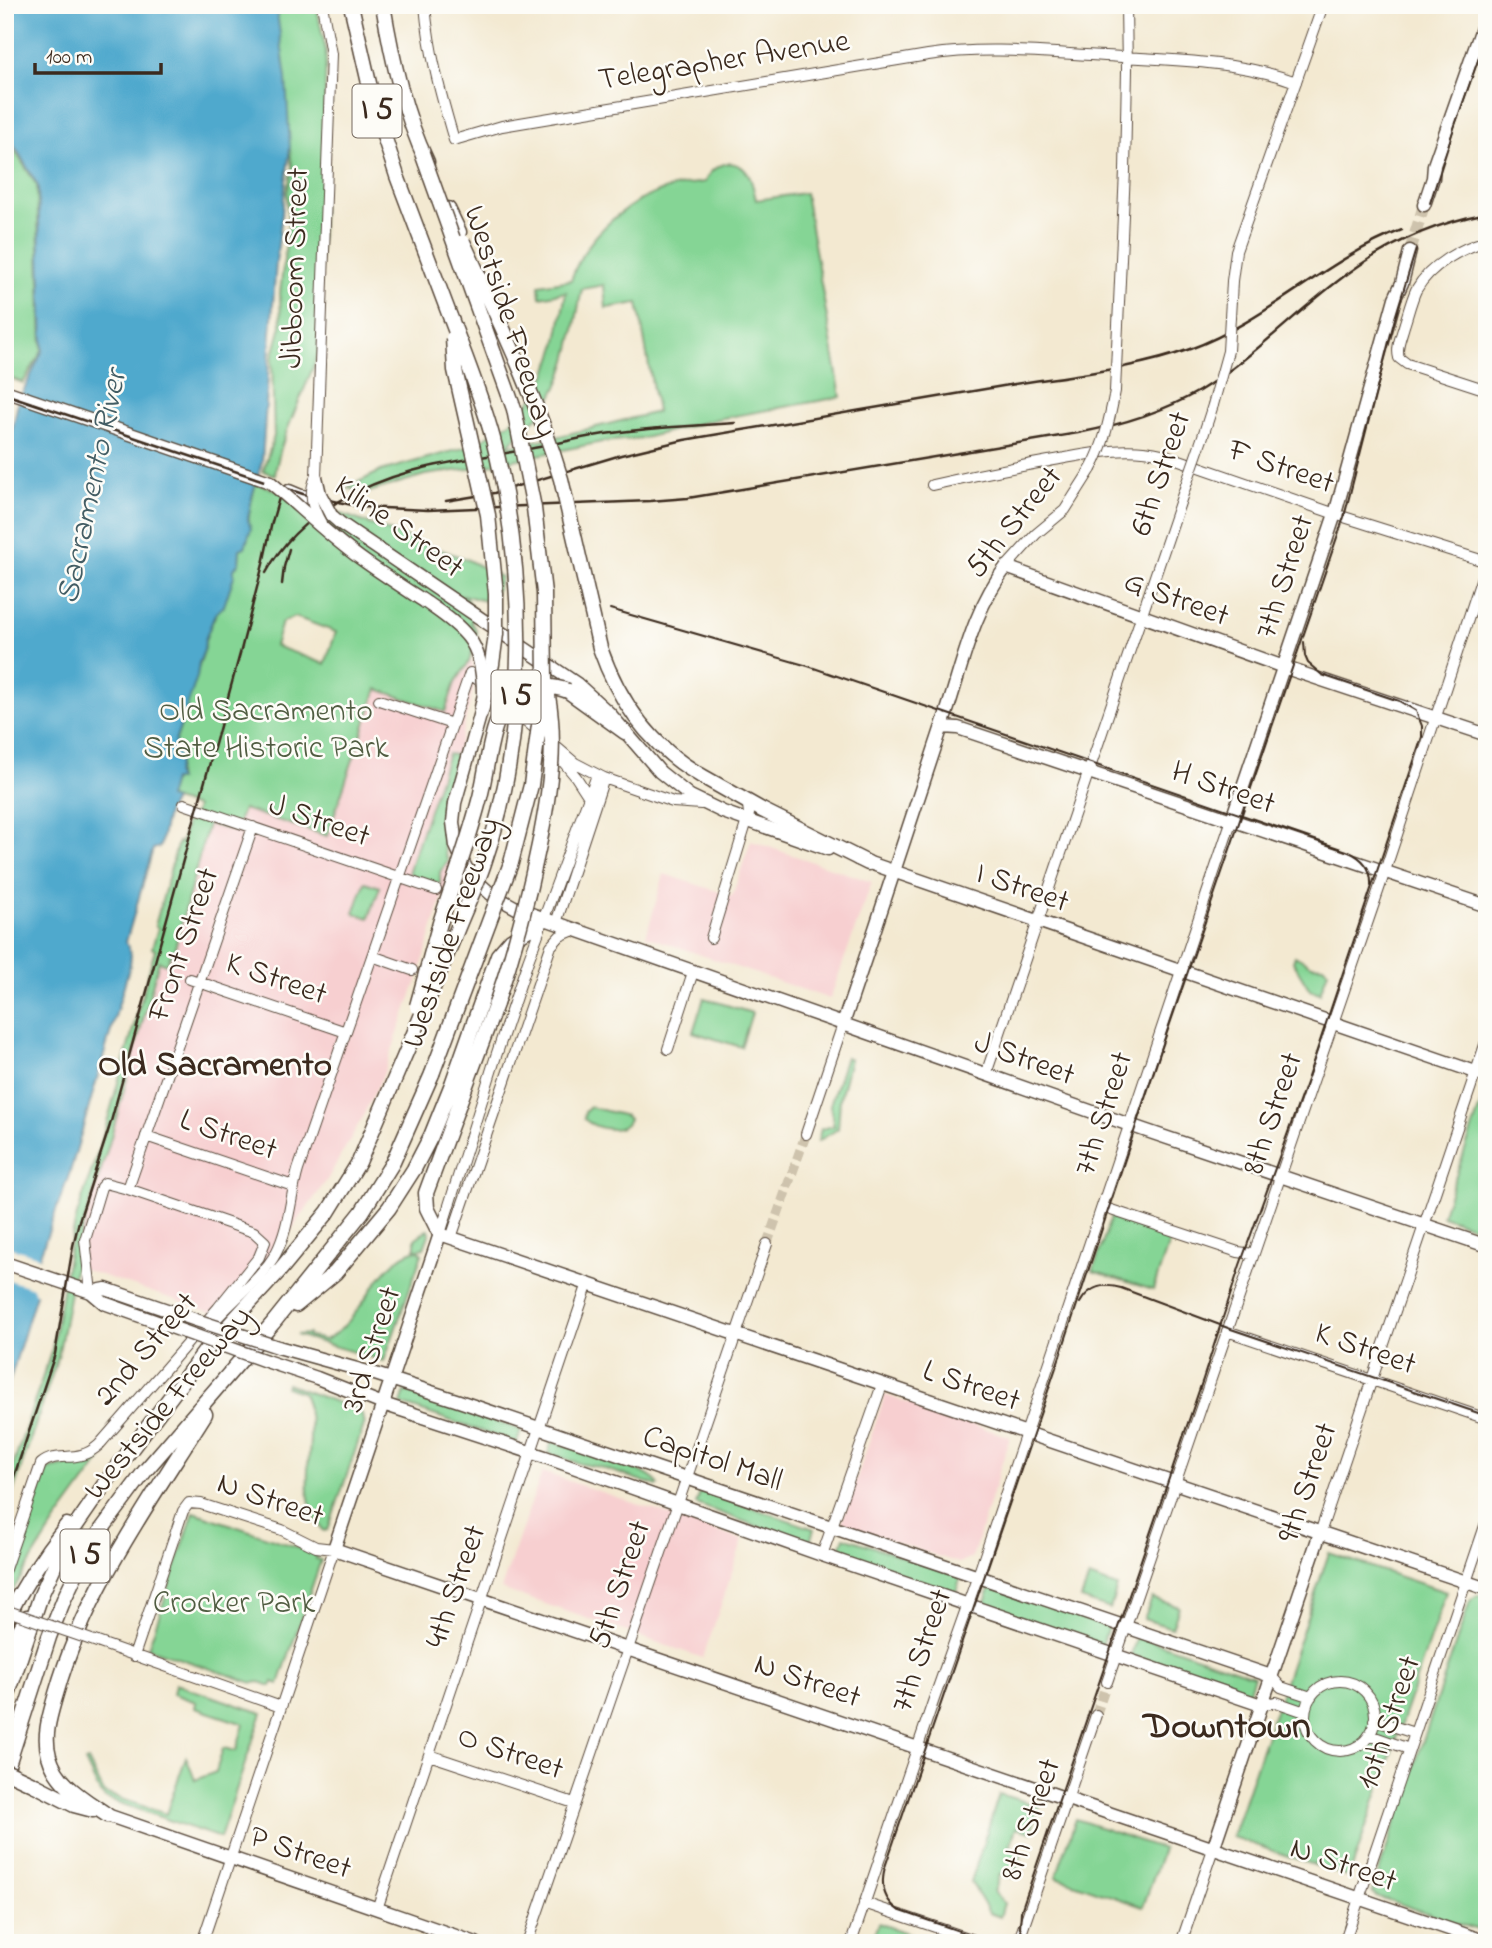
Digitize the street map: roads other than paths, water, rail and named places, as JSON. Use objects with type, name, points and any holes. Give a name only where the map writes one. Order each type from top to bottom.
[{"type":"highway","name":"Westside Freeway","points":[[5,1703],[41,1595],[66,1540],[103,1485],[206,1350],[289,1260],[328,1212],[359,1162],[484,864],[506,776],[516,687],[517,612],[508,513],[493,441],[475,383],[397,176],[374,104],[351,5]]},
{"type":"highway","name":"Westside Freeway","points":[[5,1773],[49,1637],[80,1565],[102,1529],[124,1498],[347,1233],[393,1162],[432,1074],[482,945],[518,839],[531,785],[545,681],[544,593],[534,509],[514,409],[422,153],[400,83],[383,5]]},
{"type":"highway","points":[[422,153],[526,378],[539,412],[561,480],[600,648],[623,701],[649,735],[675,759],[746,802],[868,863]]},
{"type":"highway","points":[[451,319],[456,370],[488,515],[495,583],[496,634],[481,712]]},
{"type":"highway","points":[[445,1236],[427,1208],[426,1193],[512,956],[541,833],[552,764],[552,721],[545,681]]},
{"type":"highway","points":[[401,1064],[439,926],[479,801],[499,714],[513,696],[529,688],[573,688],[625,732]]},
{"type":"highway","points":[[273,1323],[335,1273],[389,1208],[431,1136],[498,955],[511,940],[550,921]]},
{"type":"highway","points":[[107,1815],[71,1790],[56,1772],[47,1746],[49,1717],[71,1644],[90,1603],[126,1538],[229,1374]]},
{"type":"highway","points":[[5,1622],[17,1596],[45,1552],[103,1485]]},
{"type":"highway","points":[[5,1664],[13,1641],[41,1595]]},
{"type":"highway","points":[[5,1773],[36,1785],[74,1805],[107,1815]]},
{"type":"main road","points":[[1419,207],[1433,178],[1434,165],[1487,15]]},
{"type":"main road","name":"7th Street","points":[[1232,819],[1335,514],[1395,298],[1402,283],[1406,253]]},
{"type":"main road","name":"Kiline Street","points":[[5,391],[270,482],[293,494],[311,497],[340,523],[573,688]]},
{"type":"main road","points":[[316,477],[320,494],[331,515]]},
{"type":"main road","name":"J Street","points":[[270,482],[359,557],[455,623],[470,638],[477,655],[483,695],[481,712],[455,803],[453,822],[456,846],[466,868],[491,894],[520,909],[574,930],[1129,1125],[1487,1246]]},
{"type":"main road","name":"G Street","points":[[1006,567],[1284,667],[1487,735]]},
{"type":"main road","name":"5th Street","points":[[843,1024],[942,727],[970,634],[988,594],[1006,567]]},
{"type":"main road","name":"H Street","points":[[942,727],[958,728],[1487,906]]},
{"type":"main road","points":[[625,732],[670,781],[705,805]]},
{"type":"main road","name":"I Street","points":[[705,805],[1481,1074]]},
{"type":"main road","name":"L Street","points":[[445,1236],[1487,1589]]},
{"type":"main road","name":"3rd Street","points":[[334,1549],[391,1379],[445,1236]]},
{"type":"main road","name":"Capitol Mall","points":[[5,1263],[91,1292],[104,1303],[383,1404],[1261,1705]]},
{"type":"main road","name":"Capitol Mall","points":[[91,1292],[106,1289],[278,1347],[391,1379],[1271,1676]]},
{"type":"main road","name":"9th Street","points":[[1213,1849],[1320,1533]]},
{"type":"main road","name":"N Street","points":[[334,1549],[1487,1942]]},
{"type":"main road","name":"P Street","points":[[107,1815],[476,1943]]},
{"type":"street","name":"Jibboom Street","points":[[311,497],[311,487],[316,477],[331,54],[322,5]]},
{"type":"street","name":"Telegrapher Avenue","points":[[425,5],[438,88],[454,141],[518,123],[952,51],[1001,50],[1237,66],[1296,82]]},
{"type":"street","name":"5th Street","points":[[1006,567],[1037,534],[1065,510],[1099,456],[1111,411],[1117,370],[1125,171],[1126,5]]},
{"type":"street","name":"6th Street","points":[[986,1074],[1213,405],[1228,351],[1236,251],[1323,5]]},
{"type":"street","points":[[1487,241],[1469,246],[1444,261],[1421,283],[1412,301],[1398,345],[1402,361],[1487,390]]},
{"type":"street","name":"F Street","points":[[932,485],[1070,457],[1139,450],[1162,454],[1335,514],[1487,562]]},
{"type":"street","points":[[311,497],[316,515],[325,529]]},
{"type":"street","name":"8th Street","points":[[1107,1682],[1385,871],[1487,562]]},
{"type":"street","name":"2nd Street","points":[[201,1338],[277,1252],[289,1218],[293,1186],[470,673]]},
{"type":"street","name":"I Street","points":[[470,673],[575,763],[601,777],[673,802],[705,805]]},
{"type":"street","points":[[379,699],[452,724]]},
{"type":"street","name":"I Street","points":[[547,740],[560,760],[582,783],[589,797]]},
{"type":"street","name":"3rd Street","points":[[550,921],[589,797],[601,777]]},
{"type":"street","name":"3rd Street","points":[[445,1236],[495,1059],[528,961],[550,921],[601,777]]},
{"type":"street","points":[[711,937],[747,820],[749,810],[746,802]]},
{"type":"street","name":"J Street","points":[[184,804],[436,890]]},
{"type":"street","name":"7th Street","points":[[851,1943],[1232,819]]},
{"type":"street","name":"Front Street","points":[[128,1189],[195,980],[253,827]]},
{"type":"street","name":"3rd Street","points":[[445,1236],[551,946],[560,936],[574,930]]},
{"type":"street","points":[[372,956],[412,970]]},
{"type":"street","points":[[667,1049],[693,972]]},
{"type":"street","name":"K Street","points":[[195,980],[346,1032]]},
{"type":"street","name":"5th Street","points":[[806,1134],[843,1024]]},
{"type":"street","name":"9th Street","points":[[1320,1533],[1423,1225],[1481,1074],[1487,1040]]},
{"type":"street","name":"L Street","points":[[146,1136],[293,1186]]},
{"type":"street","points":[[91,1292],[85,1240],[102,1187],[108,1183],[128,1189]]},
{"type":"street","name":"2nd Street","points":[[5,1569],[40,1466],[46,1460],[87,1454],[99,1445],[218,1308],[259,1257],[265,1242],[254,1232],[128,1189]]},
{"type":"street","points":[[1102,1207],[1238,1252],[1253,1254]]},
{"type":"street","name":"5th Street","points":[[527,1943],[767,1244]]},
{"type":"street","name":"4th Street","points":[[377,1909],[589,1283]]},
{"type":"street","name":"K Street","points":[[1227,1331],[1487,1419]]},
{"type":"street","points":[[822,1555],[882,1385]]},
{"type":"street","name":"N Street","points":[[134,1656],[183,1511],[189,1503],[201,1504],[277,1529],[316,1547],[334,1549]]},
{"type":"street","name":"10th Street","points":[[1344,1943],[1487,1520]]},
{"type":"street","name":"3rd Street","points":[[202,1943],[334,1549]]},
{"type":"street","points":[[5,1610],[281,1707]]},
{"type":"street","name":"Capitol Mall","points":[[1271,1676],[1281,1687],[1311,1697]]},
{"type":"street","points":[[1339,1682],[1350,1683],[1361,1689],[1374,1710],[1369,1735],[1352,1749],[1327,1749],[1310,1734],[1306,1725],[1305,1712],[1311,1697],[1327,1684],[1339,1682]]},
{"type":"street","name":"Capitol Mall","points":[[1261,1705],[1276,1702],[1305,1712]]},
{"type":"street","name":"8th Street","points":[[1018,1943],[1096,1715]]},
{"type":"street","points":[[1374,1720],[1414,1733]]},
{"type":"street","points":[[1369,1735],[1409,1749]]},
{"type":"street","name":"O Street","points":[[429,1755],[574,1803]]},
{"type":"street","name":"9th Street","points":[[1181,1943],[1213,1849]]},
{"type":"street","points":[[864,1903],[983,1943]]},
{"type":"water","name":"Sacramento River","points":[[5,5],[276,5],[286,78],[290,148],[276,262],[262,461],[248,519],[251,529],[245,547],[240,549],[239,563],[234,569],[224,606],[215,614],[205,640],[197,677],[175,742],[175,751],[180,757],[176,775],[178,780],[173,780],[168,798],[174,800],[167,813],[160,847],[153,849],[126,942],[131,955],[130,965],[70,1172],[39,1258],[38,1288],[5,1396],[5,468],[18,402],[43,350],[38,186],[10,138]]},
{"type":"tunnel","points":[[1410,251],[1424,205]]},
{"type":"tunnel","points":[[767,1244],[806,1134]]},
{"type":"tunnel","points":[[1096,1715],[1107,1682]]},
{"type":"tram line","points":[[1430,203],[1487,35]]},
{"type":"tram line","points":[[994,1943],[898,1910],[884,1891],[885,1867],[1344,517],[1395,318],[1416,249]]},
{"type":"tram line","points":[[610,609],[808,666],[1347,851],[1365,864],[1370,874],[1371,886]]},
{"type":"tram line","points":[[1027,1943],[1020,1928],[1021,1911],[1422,737],[1422,726],[1416,711],[1399,701],[1322,675],[1308,663],[1304,642]]},
{"type":"tram line","points":[[1080,1303],[1097,1287],[1121,1288],[1228,1328],[1487,1416]]},
{"type":"railway","points":[[5,394],[303,494],[361,507],[428,510],[688,498],[1078,433],[1140,417],[1185,399],[1219,378],[1331,286],[1366,261],[1432,228],[1487,213]]},
{"type":"railway","points":[[446,501],[494,493],[621,455],[684,440],[1098,372],[1168,356],[1190,349],[1245,323],[1348,257],[1402,230]]},
{"type":"railway","points":[[266,573],[287,542],[315,517],[336,503],[383,480],[430,467],[602,434],[735,423]]},
{"type":"railway","points":[[5,1503],[55,1354],[79,1221],[110,1125],[241,650],[279,498]]},
{"type":"railway","points":[[282,584],[289,549]]},
{"type":"district","name":"Old Sacramento","points":[[215,1066]]},
{"type":"district","name":"Downtown","points":[[1227,1728]]},
{"type":"park label","name":"Old Sacramento State Historic Park","points":[[266,730]]},
{"type":"park label","name":"Crocker Park","points":[[234,1604]]}]
